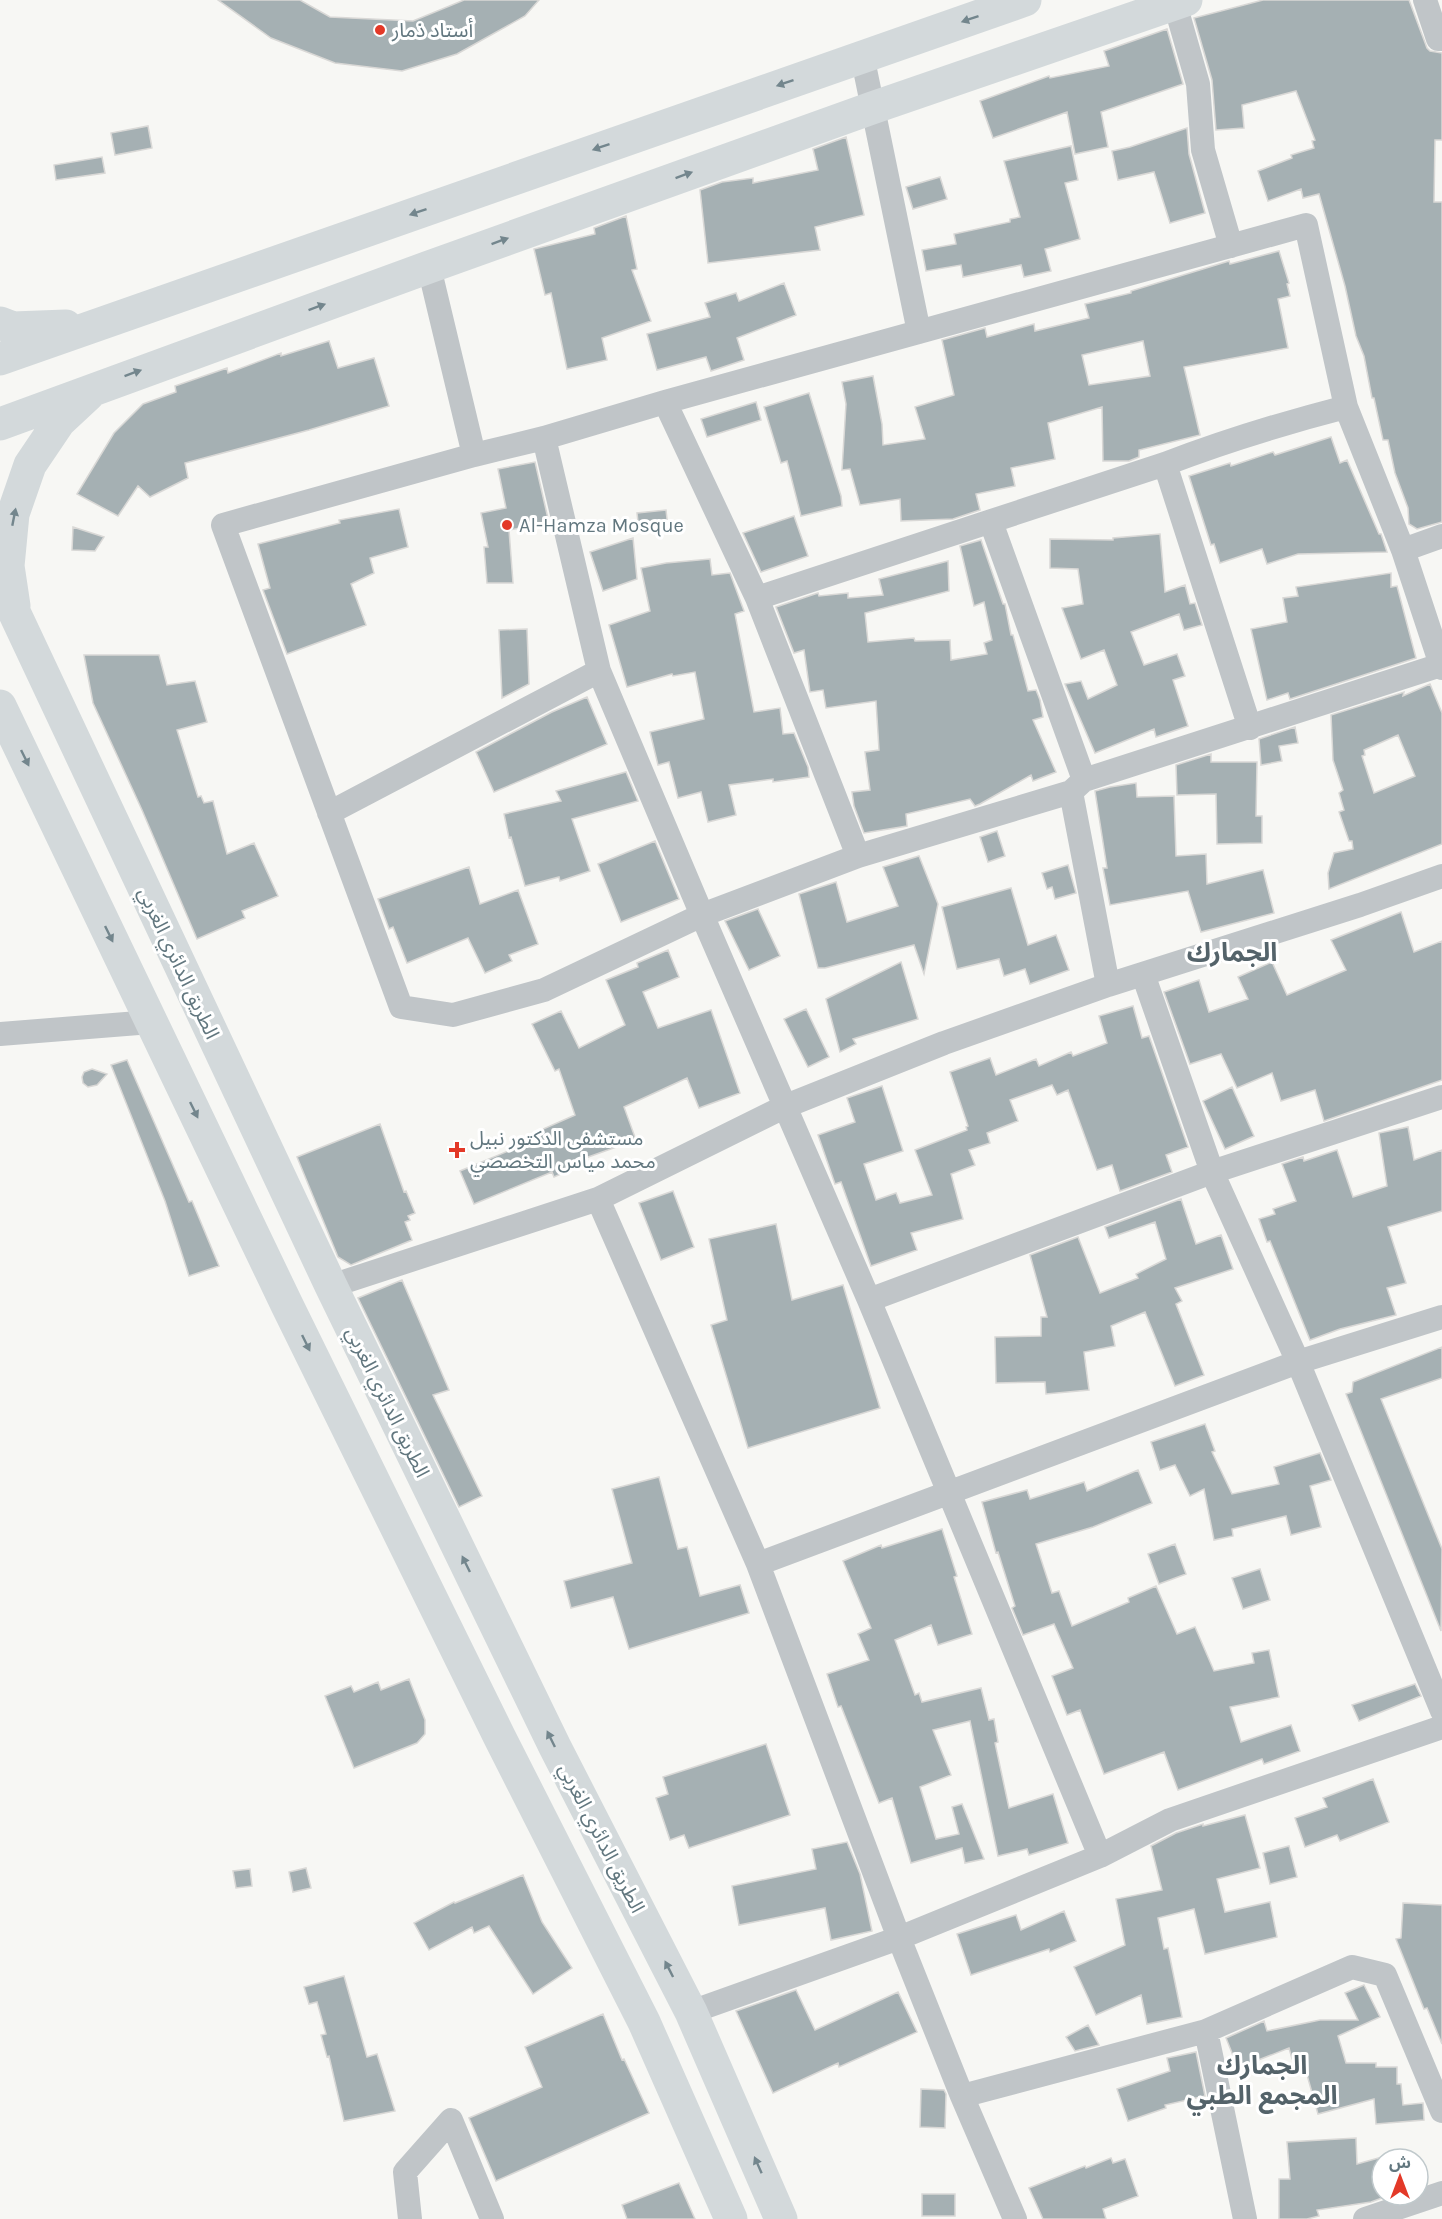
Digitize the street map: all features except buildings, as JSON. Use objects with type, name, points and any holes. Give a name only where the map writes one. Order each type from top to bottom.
[{"type":"main road","points":[[0,359],[1025,0]]},
{"type":"main road","points":[[0,424],[97,386],[872,108],[1181,2]]},
{"type":"main road","points":[[0,322],[12,328],[100,324]]},
{"type":"main road","points":[[16,617],[8,566],[13,514],[30,465],[59,422],[97,386]]},
{"type":"main road","name":"الطريق الدائري الغربي","points":[[0,582],[332,1286],[555,1747],[691,2012],[781,2219]]},
{"type":"main road","points":[[0,706],[287,1305],[505,1748],[644,2022],[731,2219]]},
{"type":"main road","points":[[287,1305],[332,1286]]},
{"type":"main road","points":[[644,2022],[691,2012]]},
{"type":"street","points":[[1425,0],[1438,39],[1442,39]]},
{"type":"street","points":[[1181,2],[1198,84],[1203,150],[1231,246]]},
{"type":"street","points":[[862,56],[919,332]]},
{"type":"street","points":[[1306,225],[1346,407],[1403,550],[1441,666],[858,856],[702,915],[544,990],[453,1015],[401,1007],[223,525],[1231,246],[1306,225]]},
{"type":"street","points":[[429,267],[474,455]]},
{"type":"street","points":[[665,402],[757,598],[858,856]]},
{"type":"street","points":[[757,598],[1165,465],[1268,427],[1346,407]]},
{"type":"street","points":[[544,438],[599,671],[869,1300],[1100,1856]]},
{"type":"street","points":[[1165,465],[1250,728]]},
{"type":"street","points":[[991,522],[1078,786],[1108,985]]},
{"type":"street","points":[[1403,550],[1442,536]]},
{"type":"street","points":[[329,813],[599,671]]},
{"type":"street","points":[[332,1286],[598,1198],[786,1106],[944,1043],[1108,985],[1378,899],[1442,876]]},
{"type":"street","points":[[1143,974],[1212,1172],[1298,1362],[1442,1711]]},
{"type":"street","points":[[0,1034],[151,1022]]},
{"type":"street","points":[[869,1300],[1212,1172],[1442,1097]]},
{"type":"street","points":[[598,1198],[758,1564],[899,1938],[962,2096],[1015,2219]]},
{"type":"street","points":[[758,1564],[948,1491],[1298,1362],[1442,1317]]},
{"type":"street","points":[[691,2012],[899,1938],[1100,1856],[1170,1820],[1442,1727]]},
{"type":"street","points":[[962,2096],[1206,2031],[1352,1967],[1385,1976],[1442,2111]]},
{"type":"street","points":[[1206,2031],[1245,2219]]},
{"type":"street","points":[[410,2219],[405,2172],[451,2120],[492,2219]]},
{"type":"street","points":[[1365,2219],[1442,2193]]},
{"type":"place","name":"أستاد ذمار","points":[[380,30]]},
{"type":"place","name":"Al-Hamza Mosque","points":[[507,525]]},
{"type":"place","name":"مستشفى الدكتور نبيل محمد مياس التخصصي","points":[[457,1150]]},
{"type":"district","name":"الجمارك","points":[[1232,952]]},
{"type":"district","name":"الجمارك المجمع الطبي","points":[[1262,2080]]}]
